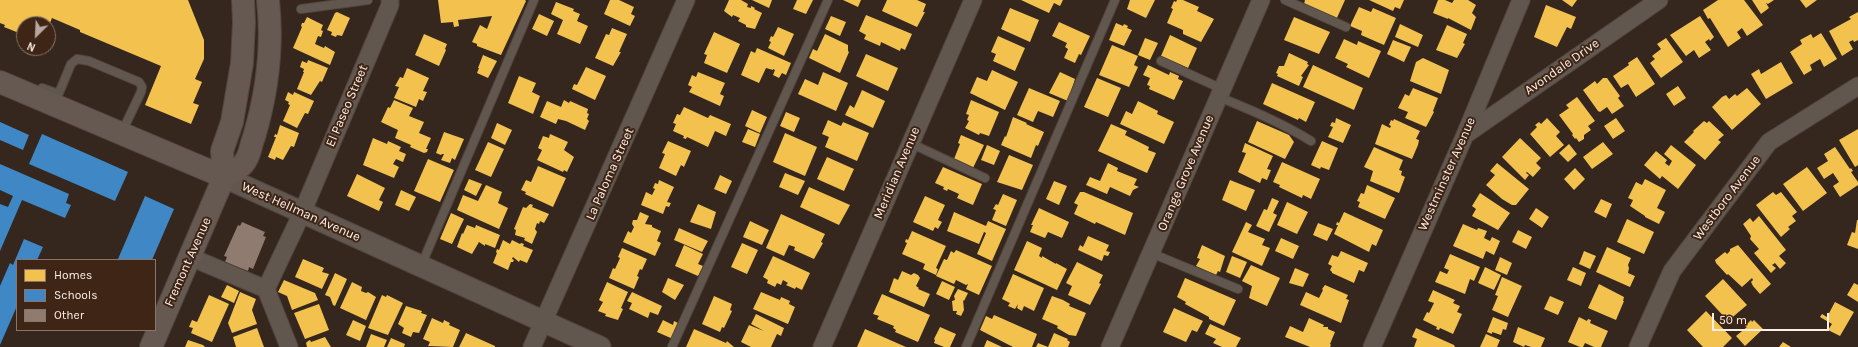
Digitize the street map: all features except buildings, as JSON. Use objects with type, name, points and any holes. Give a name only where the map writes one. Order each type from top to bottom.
[{"type":"main road","name":"Fremont Avenue","points":[[151,347],[224,177],[222,151],[237,102],[242,63],[244,22],[243,0]]},
{"type":"main road","points":[[224,177],[246,162],[257,127],[267,65],[269,30],[268,0]]},
{"type":"main road","name":"West Hellman Avenue","points":[[20,86],[121,134],[224,177]]},
{"type":"street","name":"El Paseo Street","points":[[266,289],[302,213],[390,5],[390,0]]},
{"type":"street","name":"La Paloma Street","points":[[532,347],[686,0]]},
{"type":"street","name":"Meridian Avenue","points":[[822,347],[973,0]]},
{"type":"street","name":"Orange Grove Avenue","points":[[1110,347],[1261,0]]},
{"type":"street","name":"Westminster Avenue","points":[[1372,347],[1465,135],[1521,0]]},
{"type":"street","name":"Avondale Drive","points":[[1465,135],[1659,0]]},
{"type":"street","name":"Westboro Avenue","points":[[1638,347],[1672,271],[1769,142],[1858,86]]},
{"type":"street","name":"West Hellman Avenue","points":[[224,177],[600,347]]},
{"type":"street","points":[[190,257],[266,289],[289,347]]},
{"type":"lane","points":[[301,9],[368,0]]},
{"type":"lane","points":[[421,266],[534,0]]},
{"type":"lane","points":[[672,347],[828,0]]},
{"type":"lane","points":[[966,347],[1115,0]]},
{"type":"lane","points":[[1285,0],[1346,27]]},
{"type":"lane","points":[[20,86],[56,94],[59,93],[71,64],[77,59],[89,61],[139,82],[142,87],[141,92],[121,134]]},
{"type":"lane","points":[[1161,61],[1311,141]]},
{"type":"lane","points":[[910,143],[985,178]]},
{"type":"lane","points":[[1151,253],[1238,289]]}]
